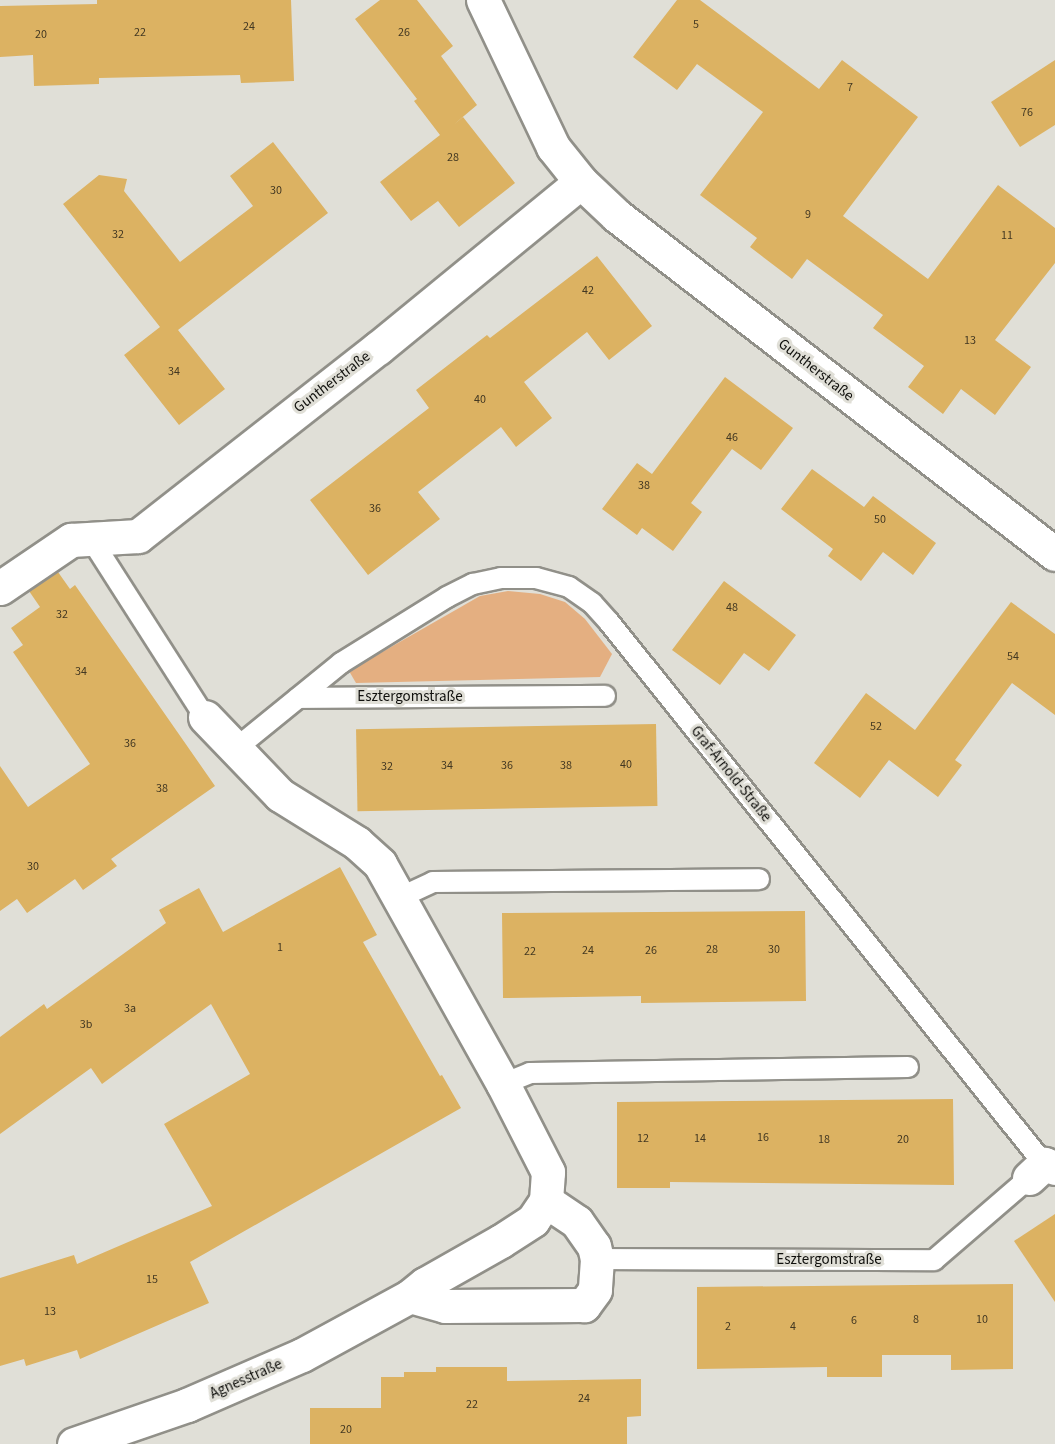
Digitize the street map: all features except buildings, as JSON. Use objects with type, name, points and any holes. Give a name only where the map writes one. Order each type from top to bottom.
[{"type":"street","name":"Guntherstraße","points":[[483,0],[553,147],[581,182],[617,216],[1055,554]]},
{"type":"street","name":"Guntherstraße","points":[[91,539],[138,536],[378,348],[581,182]]},
{"type":"street","points":[[0,588],[71,540],[91,539]]},
{"type":"street","points":[[205,717],[234,750],[280,795],[357,843],[380,864],[401,897],[548,1172],[546,1201],[577,1222],[594,1246],[596,1274],[584,1305],[445,1306],[410,1296]]},
{"type":"street","name":"Agnesstraße","points":[[74,1444],[187,1406],[302,1355],[410,1296],[533,1220],[546,1201]]},
{"type":"lane","points":[[91,539],[205,717]]},
{"type":"lane","name":"Graf-Arnold-Straße","points":[[298,698],[341,663],[447,597],[473,584],[501,578],[536,578],[569,588],[592,603],[1043,1170]]},
{"type":"lane","name":"Esztergomstraße","points":[[298,698],[605,696]]},
{"type":"lane","points":[[234,750],[298,698]]},
{"type":"lane","points":[[401,897],[433,882],[759,879]]},
{"type":"lane","points":[[503,1084],[530,1073],[908,1067]]},
{"type":"lane","name":"Esztergomstraße","points":[[596,1274],[934,1260],[1043,1170]]},
{"type":"shaded area","points":[[508,591],[540,594],[565,602],[585,619],[612,654],[600,677],[356,683],[349,671],[480,596]]}]
